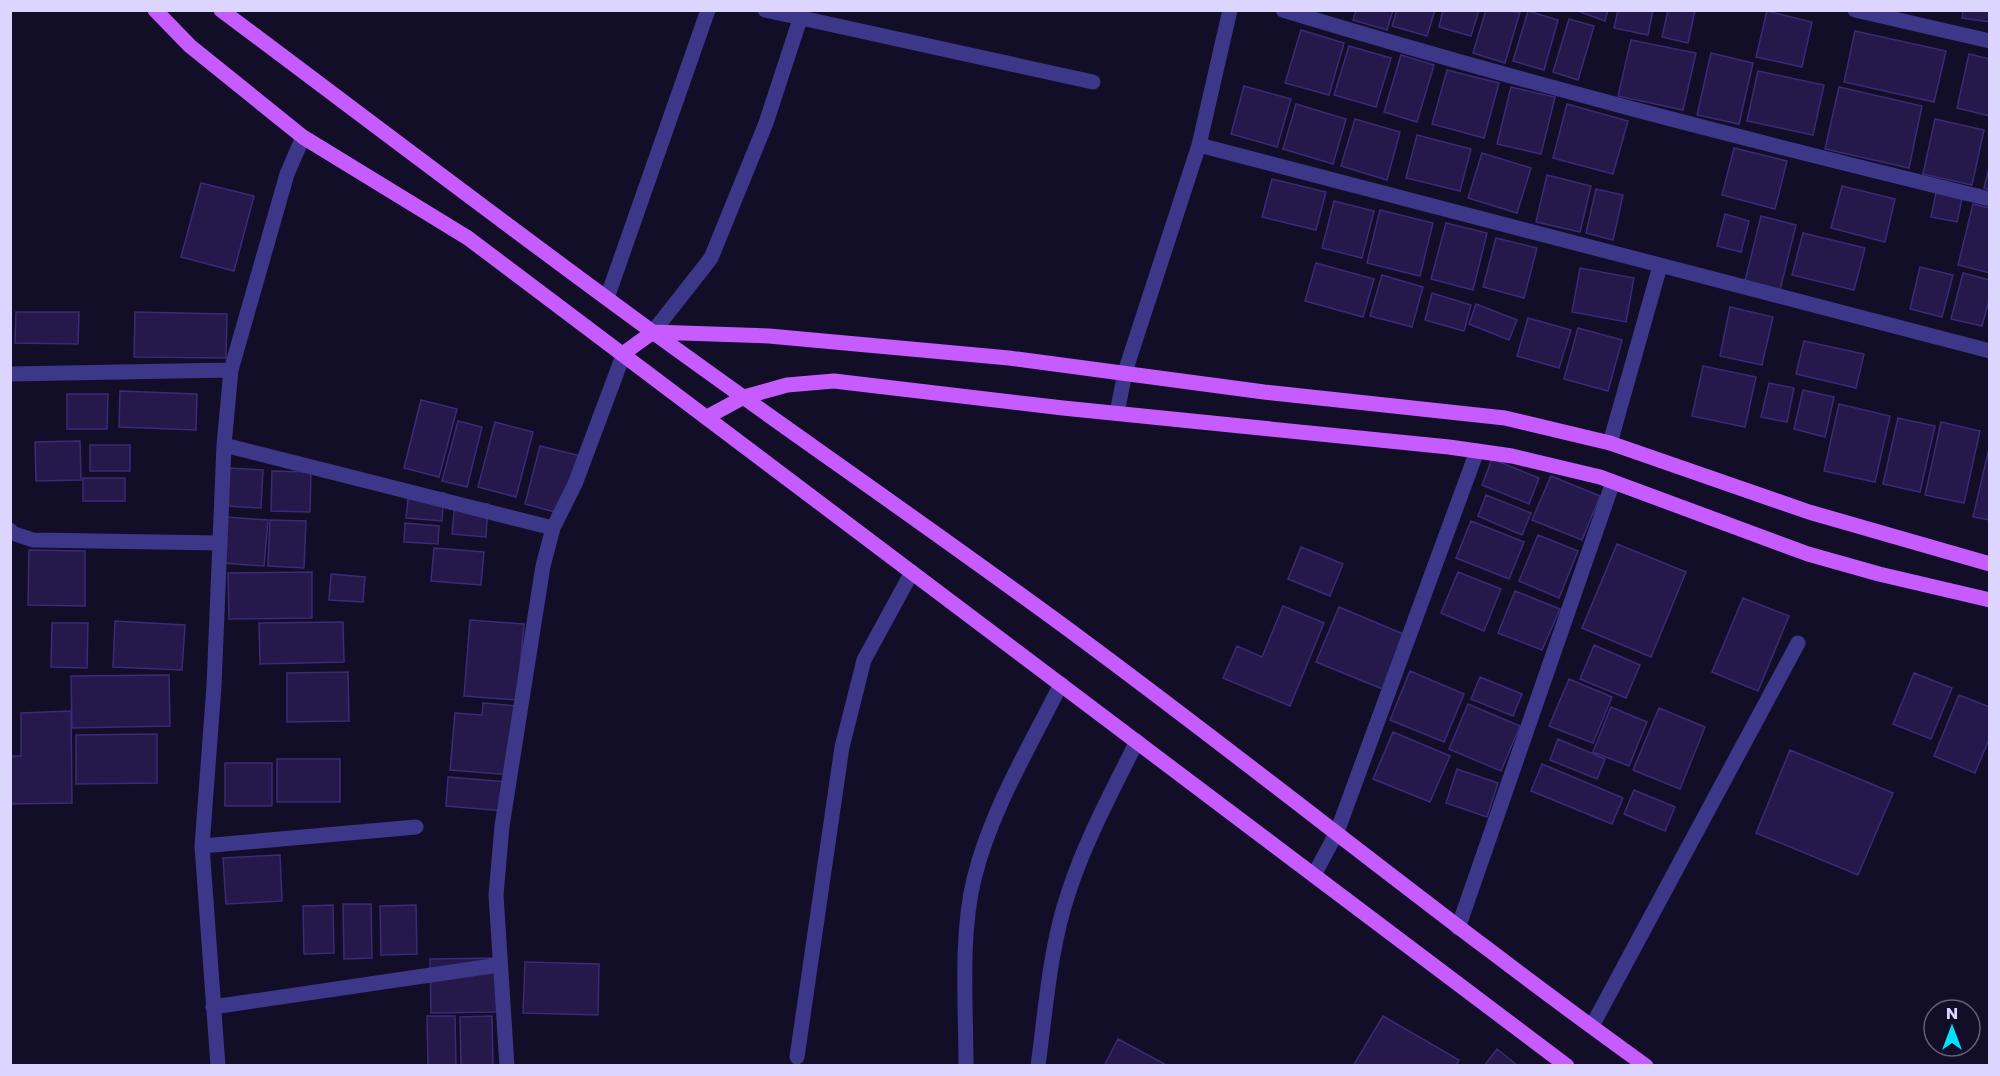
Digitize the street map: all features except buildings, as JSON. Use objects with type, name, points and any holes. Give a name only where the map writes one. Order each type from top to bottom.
[{"type":"main road","points":[[155,10],[190,46],[303,137],[468,238],[624,353],[1567,1065]]},
{"type":"main road","points":[[221,10],[653,332],[933,530],[1337,832],[1458,928],[1646,1065]]},
{"type":"main road","points":[[624,353],[653,332],[770,336],[904,347],[1125,372],[1264,392],[1505,418],[1610,443],[1809,512],[1989,564]]},
{"type":"main road","points":[[707,417],[744,397],[787,385],[834,381],[1477,451],[1512,456],[1613,482],[1808,554],[1879,574],[1989,600]]},
{"type":"street","points":[[607,298],[708,10]]},
{"type":"street","points":[[765,10],[802,15],[1093,82]]},
{"type":"street","points":[[1117,413],[1125,372],[1199,145],[1230,10]]},
{"type":"street","points":[[1282,10],[1461,64],[1743,139],[1989,200]]},
{"type":"street","points":[[1855,10],[1989,41]]},
{"type":"street","points":[[653,332],[711,258],[766,123],[802,15]]},
{"type":"street","points":[[218,1065],[202,846],[214,686],[225,445],[231,370],[287,174],[303,137]]},
{"type":"street","points":[[1199,145],[1989,351]]},
{"type":"street","points":[[1610,443],[1660,266]]},
{"type":"street","points":[[507,1065],[496,895],[502,826],[543,566],[553,528],[575,484],[624,353]]},
{"type":"street","points":[[10,374],[231,370]]},
{"type":"street","points":[[225,445],[553,528]]},
{"type":"street","points":[[1314,875],[1337,832],[1477,451]]},
{"type":"street","points":[[1458,928],[1613,482]]},
{"type":"street","points":[[10,530],[33,540],[220,543]]},
{"type":"street","points":[[797,1057],[842,747],[852,701],[864,660],[912,572]]},
{"type":"street","points":[[1592,1026],[1798,643]]},
{"type":"street","points":[[966,1065],[966,946],[973,881],[991,823],[1061,684]]},
{"type":"street","points":[[1038,1065],[1057,935],[1068,892],[1083,851],[1137,741]]},
{"type":"street","points":[[202,846],[416,827]]},
{"type":"street","points":[[213,1007],[499,965]]}]
